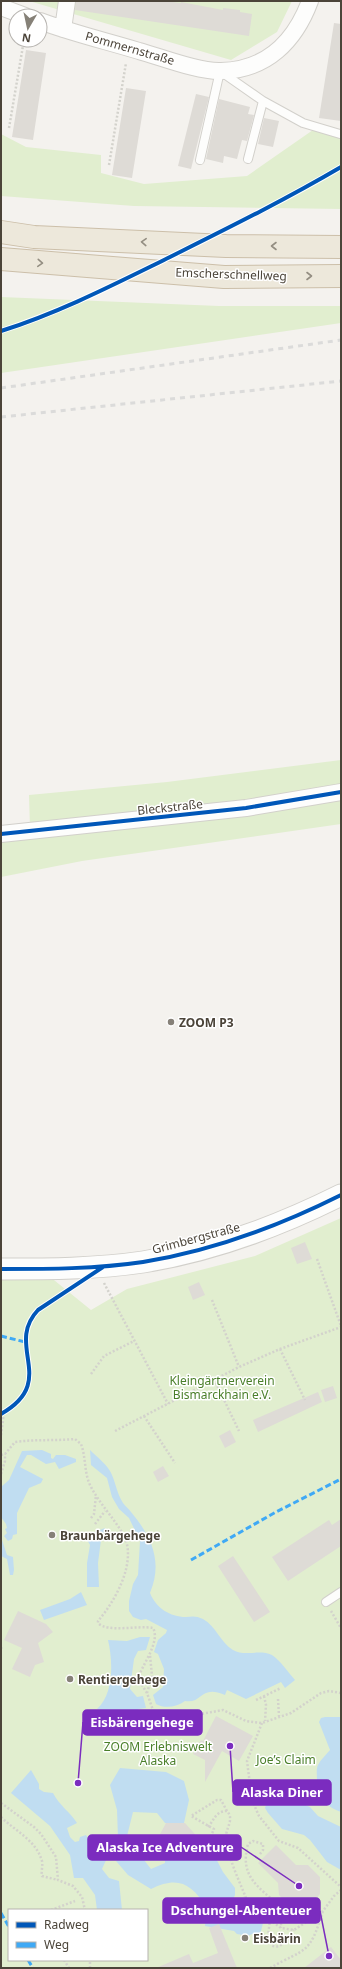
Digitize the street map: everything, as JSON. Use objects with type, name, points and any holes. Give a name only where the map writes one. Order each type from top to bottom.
[{"type":"highway","points":[[1,232],[34,237],[226,246],[341,247]]},
{"type":"highway","name":"Emscherschnellweg","points":[[1,259],[224,277],[341,276]]},
{"type":"street","points":[[63,29],[67,1]]},
{"type":"street","name":"Pommernstraße","points":[[48,24],[201,68],[220,71],[241,69],[261,62],[278,51],[293,35],[304,18],[310,1]]},
{"type":"street","name":"Bleckstraße","points":[[1,834],[246,808],[341,792]]},
{"type":"street","name":"Grimbergstraße","points":[[1,1268],[106,1266],[143,1262],[182,1254],[230,1241],[287,1221],[341,1195]]},
{"type":"lane","points":[[200,160],[220,71],[263,101],[303,122],[340,134]]},
{"type":"lane","points":[[248,159],[263,101]]},
{"type":"lane","points":[[326,1602],[341,1592]]},
{"type":"path","points":[[10,128],[23,48]]},
{"type":"path","points":[[109,165],[129,48]]},
{"type":"path","points":[[115,1431],[239,1367],[280,1349],[341,1327],[317,1260]]},
{"type":"path","points":[[106,1266],[102,1279],[105,1289],[168,1404]]},
{"type":"path","points":[[212,1300],[239,1367]]},
{"type":"path","points":[[91,1374],[104,1356],[134,1341]]},
{"type":"path","points":[[280,1349],[305,1400]]},
{"type":"path","points":[[214,1379],[239,1431]]},
{"type":"path","points":[[1,1435],[4,1413]]},
{"type":"path","points":[[144,1416],[175,1463]]},
{"type":"path","points":[[1,1455],[5,1454],[15,1442],[37,1439],[54,1441],[75,1439],[79,1441],[83,1449],[86,1475],[105,1510],[123,1534],[127,1544],[129,1556],[117,1593],[98,1623],[104,1627],[153,1628],[154,1636],[150,1653],[147,1661],[140,1671],[138,1678],[147,1693],[152,1709],[157,1715],[175,1717],[190,1716],[223,1710],[246,1721],[263,1722],[291,1713],[321,1693],[329,1691],[341,1693]]},
{"type":"path","points":[[1,1474],[5,1461],[5,1454]]},
{"type":"path","points":[[91,1518],[94,1514],[96,1495]]},
{"type":"path","points":[[95,1524],[105,1510]]},
{"type":"path","points":[[326,1602],[341,1628]]},
{"type":"path","points":[[147,1693],[152,1676],[150,1653]]},
{"type":"path","points":[[256,1700],[281,1688]]},
{"type":"path","points":[[264,1696],[266,1705],[263,1722],[247,1761],[252,1800],[259,1816],[279,1841],[298,1848],[317,1867],[341,1887]]},
{"type":"path","points":[[278,1699],[279,1716]]},
{"type":"path","points":[[228,1848],[216,1846],[210,1838],[214,1829],[190,1816],[217,1800],[222,1800],[230,1815],[231,1822],[226,1828],[228,1848],[248,1903],[258,1905],[270,1919],[281,1928],[294,1930]]},
{"type":"path","points":[[1,1802],[41,1834],[56,1857],[58,1880]]},
{"type":"path","points":[[209,1826],[216,1815],[221,1811],[227,1811]]},
{"type":"path","points":[[1,1817],[25,1836],[37,1851],[42,1862],[42,1876],[74,1886],[82,1897],[85,1909]]},
{"type":"path","points":[[260,1854],[263,1850],[263,1844],[253,1841],[248,1844],[244,1861],[247,1873],[281,1908],[281,1928]]},
{"type":"path","points":[[314,1871],[317,1867]]},
{"type":"path","points":[[270,1968],[302,1953],[309,1946],[314,1937],[323,1911],[334,1896],[341,1890]]},
{"type":"path","points":[[236,1911],[245,1896]]},
{"type":"path","points":[[54,1909],[75,1901]]},
{"type":"path","points":[[270,1919],[268,1937],[271,1945],[274,1947],[282,1945],[294,1930],[323,1911]]},
{"type":"green space","points":[[29,1],[292,1],[277,32],[231,60]]},
{"type":"green space","points":[[313,130],[341,132],[341,209],[134,206],[1,196],[1,134],[26,147],[101,155],[101,173],[144,184],[247,176]]},
{"type":"green space","points":[[1,297],[219,306],[341,306],[341,323],[1,373]]},
{"type":"green space","points":[[341,760],[341,824],[82,861],[1,877],[1,832],[30,828],[29,795],[167,782]]},
{"type":"green space","points":[[341,1218],[341,1968],[1,1968],[1,1275],[49,1276],[91,1310],[127,1289],[255,1256]]},
{"type":"water","points":[[42,1450],[51,1454],[51,1458],[53,1459],[56,1455],[65,1455],[76,1459],[76,1462],[59,1469],[55,1462],[46,1464],[31,1455],[27,1455],[20,1467],[43,1479],[41,1483],[29,1488],[17,1513],[17,1534],[13,1535],[12,1539],[8,1541],[4,1536],[7,1533],[5,1529],[7,1528],[6,1524],[1,1517],[1,1487],[9,1480],[22,1451]]},
{"type":"water","points":[[90,1450],[110,1471],[121,1500],[138,1521],[150,1540],[155,1560],[155,1571],[154,1582],[150,1593],[156,1603],[164,1611],[174,1615],[180,1617],[195,1616],[203,1619],[233,1650],[242,1653],[267,1653],[272,1655],[281,1663],[295,1680],[285,1688],[281,1682],[246,1699],[227,1690],[225,1695],[217,1692],[206,1693],[195,1700],[185,1701],[175,1706],[167,1707],[156,1704],[153,1695],[163,1687],[164,1669],[158,1654],[154,1652],[158,1640],[166,1633],[167,1630],[146,1619],[141,1620],[133,1617],[129,1611],[129,1601],[133,1584],[138,1575],[140,1541],[129,1518],[119,1509],[112,1497],[107,1478],[91,1465]]},
{"type":"water","points":[[105,1528],[101,1540],[98,1563],[99,1587],[87,1587],[87,1563],[90,1545],[85,1536]]},
{"type":"water","points":[[2,1540],[7,1555],[13,1557],[13,1575],[10,1575],[7,1559],[1,1556]]},
{"type":"water","points":[[81,1592],[87,1605],[44,1620],[40,1610],[70,1599]]},
{"type":"water","points":[[140,1637],[150,1637],[146,1650],[138,1651],[134,1659],[130,1689],[137,1697],[143,1696],[146,1708],[139,1709],[128,1715],[121,1714],[100,1717],[101,1710],[97,1709],[103,1703],[107,1695],[111,1677],[111,1658],[108,1640],[127,1641]]},
{"type":"water","points":[[341,1717],[341,1812],[326,1804],[321,1796],[318,1786],[317,1767],[330,1750],[319,1722],[321,1718]]},
{"type":"water","points":[[120,1768],[166,1772],[184,1781],[189,1800],[184,1823],[165,1823],[157,1813],[133,1812],[125,1844],[118,1838],[117,1810],[110,1785]]},
{"type":"water","points":[[31,1770],[39,1784],[39,1789],[44,1792],[53,1793],[77,1823],[67,1828],[70,1837],[75,1842],[79,1841],[80,1837],[86,1835],[91,1842],[100,1843],[107,1858],[102,1869],[109,1878],[119,1881],[122,1909],[97,1909],[95,1895],[83,1878],[74,1878],[70,1855],[50,1826],[11,1793]]},
{"type":"water","points":[[275,1795],[285,1805],[303,1804],[310,1807],[318,1816],[341,1827],[341,1870],[327,1862],[310,1840],[304,1835],[282,1829],[265,1808],[269,1796]]},
{"type":"water","points":[[206,1839],[223,1872],[235,1888],[235,1895],[228,1911],[231,1918],[239,1919],[246,1912],[257,1912],[263,1923],[260,1935],[252,1934],[248,1936],[237,1934],[234,1931],[205,1926],[207,1908],[201,1899],[189,1888],[183,1884],[169,1883],[151,1889],[128,1875],[116,1861],[132,1855],[134,1860],[144,1860],[151,1869],[165,1863],[165,1847]]},
{"type":"building","points":[[76,1],[164,1],[181,2],[223,10],[223,8],[240,10],[240,12],[252,14],[249,36],[75,10]]},
{"type":"building","points":[[334,23],[341,24],[341,121],[319,118]]},
{"type":"building","points":[[26,50],[46,53],[33,140],[12,137]]},
{"type":"building","points":[[126,88],[146,91],[132,178],[112,175]]},
{"type":"building","points":[[196,94],[209,97],[191,169],[178,166]]},
{"type":"building","points":[[219,99],[250,107],[248,114],[254,115],[247,141],[242,140],[237,159],[224,156],[223,163],[206,159]]},
{"type":"building","points":[[264,118],[279,121],[273,147],[258,144]]},
{"type":"building","points":[[305,1242],[312,1259],[297,1264],[291,1248]]},
{"type":"building","points":[[199,1282],[205,1295],[193,1300],[188,1287]]},
{"type":"building","points":[[333,1386],[337,1398],[325,1402],[321,1390]]},
{"type":"building","points":[[318,1392],[322,1402],[258,1432],[253,1420]]},
{"type":"building","points":[[230,1430],[236,1442],[225,1448],[219,1436]]},
{"type":"building","points":[[163,1466],[169,1476],[158,1482],[153,1472]]},
{"type":"building","points":[[341,1519],[341,1546],[288,1581],[272,1557],[329,1520],[332,1525]]},
{"type":"building","points":[[233,1556],[270,1612],[254,1622],[218,1566]]},
{"type":"building","points":[[18,1611],[46,1624],[53,1632],[38,1643],[44,1662],[35,1665],[30,1677],[12,1669],[22,1648],[4,1640]]},
{"type":"building","points":[[216,1716],[253,1736],[239,1761],[222,1751],[205,1782],[205,1760],[193,1754],[201,1740],[203,1741]]},
{"type":"building","points":[[166,1823],[185,1823],[202,1842],[170,1845],[151,1852],[123,1850],[159,1836]]},
{"type":"building","points":[[276,1845],[296,1865],[308,1865],[320,1877],[320,1894],[308,1907],[291,1907],[279,1895],[278,1883],[258,1863]]},
{"type":"building","points":[[219,1924],[237,1968],[156,1968],[189,1954],[193,1963],[218,1953],[209,1928]]},
{"type":"building","points":[[331,1947],[341,1960],[341,1968],[304,1968]]},
{"type":"railway","points":[[1,388],[341,340]]},
{"type":"railway","points":[[1,417],[341,381]]},
{"type":"marked path","points":[[1,1336],[25,1342]]},
{"type":"marked path","points":[[191,1560],[276,1512],[341,1479]]},
{"type":"marked path","points":[[1,1913],[8,1925]]},
{"type":"marked path","points":[[29,1961],[33,1968]]},
{"type":"cycle path","points":[[1,331],[43,316],[124,280],[253,215],[341,167]]},
{"type":"cycle path","points":[[1,834],[246,808],[341,792]]},
{"type":"cycle path","points":[[1,1269],[54,1269],[108,1266],[169,1257],[245,1236],[294,1217],[341,1195]]},
{"type":"cycle path","points":[[1,1414],[18,1402],[26,1389],[29,1376],[26,1337],[29,1323],[38,1310],[103,1267]]},
{"type":"place","name":"ZOOM P3","points":[[171,1022]]},
{"type":"place","name":"Braunbärgehege","points":[[52,1535]]},
{"type":"place","name":"Rentiergehege","points":[[70,1679]]},
{"type":"place","name":"Alaska Diner","points":[[230,1746]]},
{"type":"place","name":"Eisbärengehege","points":[[78,1783]]},
{"type":"place","name":"Alaska Ice Adventure","points":[[299,1886]]},
{"type":"place","name":"Eisbärin","points":[[245,1938]]},
{"type":"place","name":"Dschungel-Abenteuer","points":[[329,1956]]},
{"type":"park label","name":"Kleingärtnerverein Bismarckhain e.V.","points":[[222,1387]]},
{"type":"park label","name":"ZOOM Erlebniswelt Alaska","points":[[158,1753]]},
{"type":"park label","name":"Joe’s Claim","points":[[286,1759]]}]
